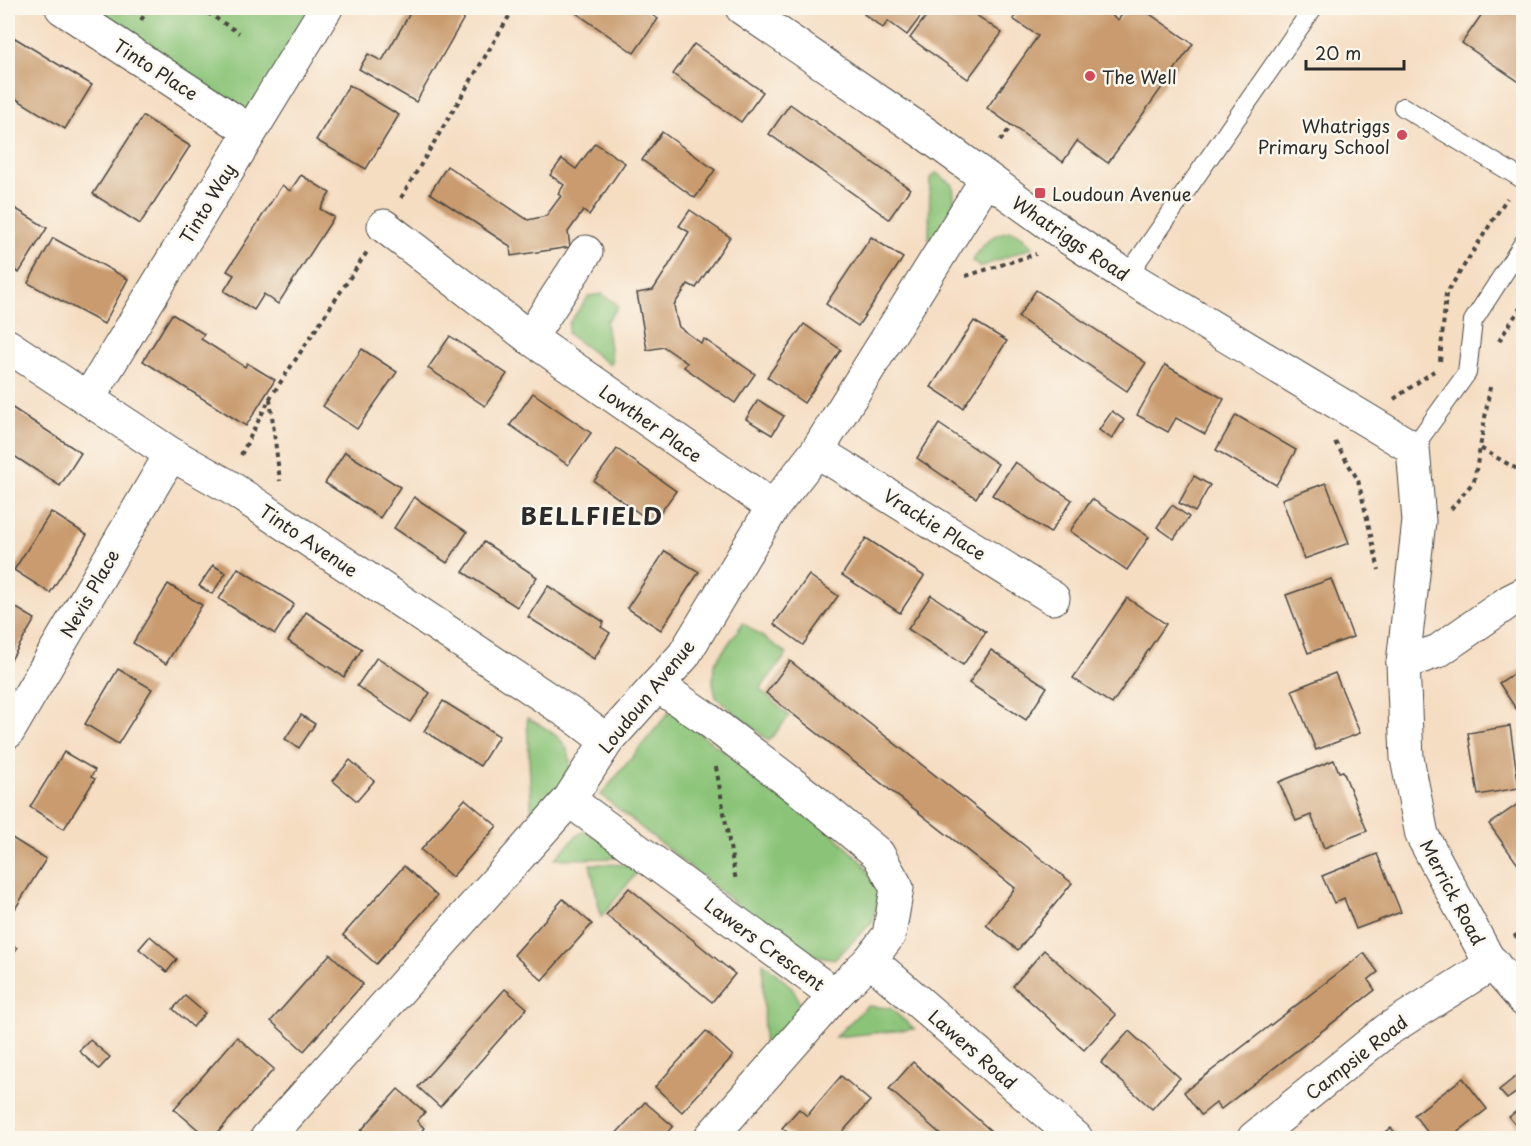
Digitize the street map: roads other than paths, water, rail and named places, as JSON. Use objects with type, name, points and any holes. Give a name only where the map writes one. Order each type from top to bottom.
[{"type":"street","name":"Tinto Place","points":[[62,8],[250,131]]},
{"type":"street","name":"Tinto Way","points":[[88,399],[326,8]]},
{"type":"street","name":"Whatriggs Road","points":[[742,8],[926,134],[1068,238],[1413,448]]},
{"type":"street","name":"Loudoun Avenue","points":[[267,1138],[569,800],[607,741],[684,655],[772,507],[817,451],[986,180]]},
{"type":"street","name":"Lowther Place","points":[[384,226],[530,338],[772,507]]},
{"type":"street","points":[[530,338],[586,252]]},
{"type":"street","name":"Tinto Avenue","points":[[8,346],[171,454],[228,486],[286,524],[575,717],[607,741]]},
{"type":"street","name":"Merrick Road","points":[[1413,448],[1419,521],[1403,663],[1407,758],[1422,835],[1487,957],[1524,1000]]},
{"type":"street","name":"Vrackie Place","points":[[817,451],[1053,598]]},
{"type":"street","name":"Nevis Place","points":[[8,732],[171,454]]},
{"type":"street","points":[[1403,663],[1438,651],[1510,601],[1524,594]]},
{"type":"street","name":"Lawers Crescent","points":[[569,800],[835,995],[870,960],[888,935],[897,888],[878,854],[813,800],[707,719],[657,686]]},
{"type":"street","name":"Lawers Road","points":[[870,960],[1076,1138]]},
{"type":"street","name":"Campsie Road","points":[[1254,1138],[1387,1030],[1493,963]]},
{"type":"street","points":[[710,1138],[835,995]]},
{"type":"lane","points":[[1127,276],[1313,8]]},
{"type":"lane","points":[[1402,107],[1522,179]]},
{"type":"lane","points":[[1413,448],[1467,373],[1473,321],[1524,242]]},
{"type":"place","name":"The Well","points":[[1090,76]]},
{"type":"place","name":"Whatriggs Primary School","points":[[1402,135]]},
{"type":"place","name":"Loudoun Avenue","points":[[1040,193]]},
{"type":"district","name":"BELLFIELD","points":[[592,515]]}]
